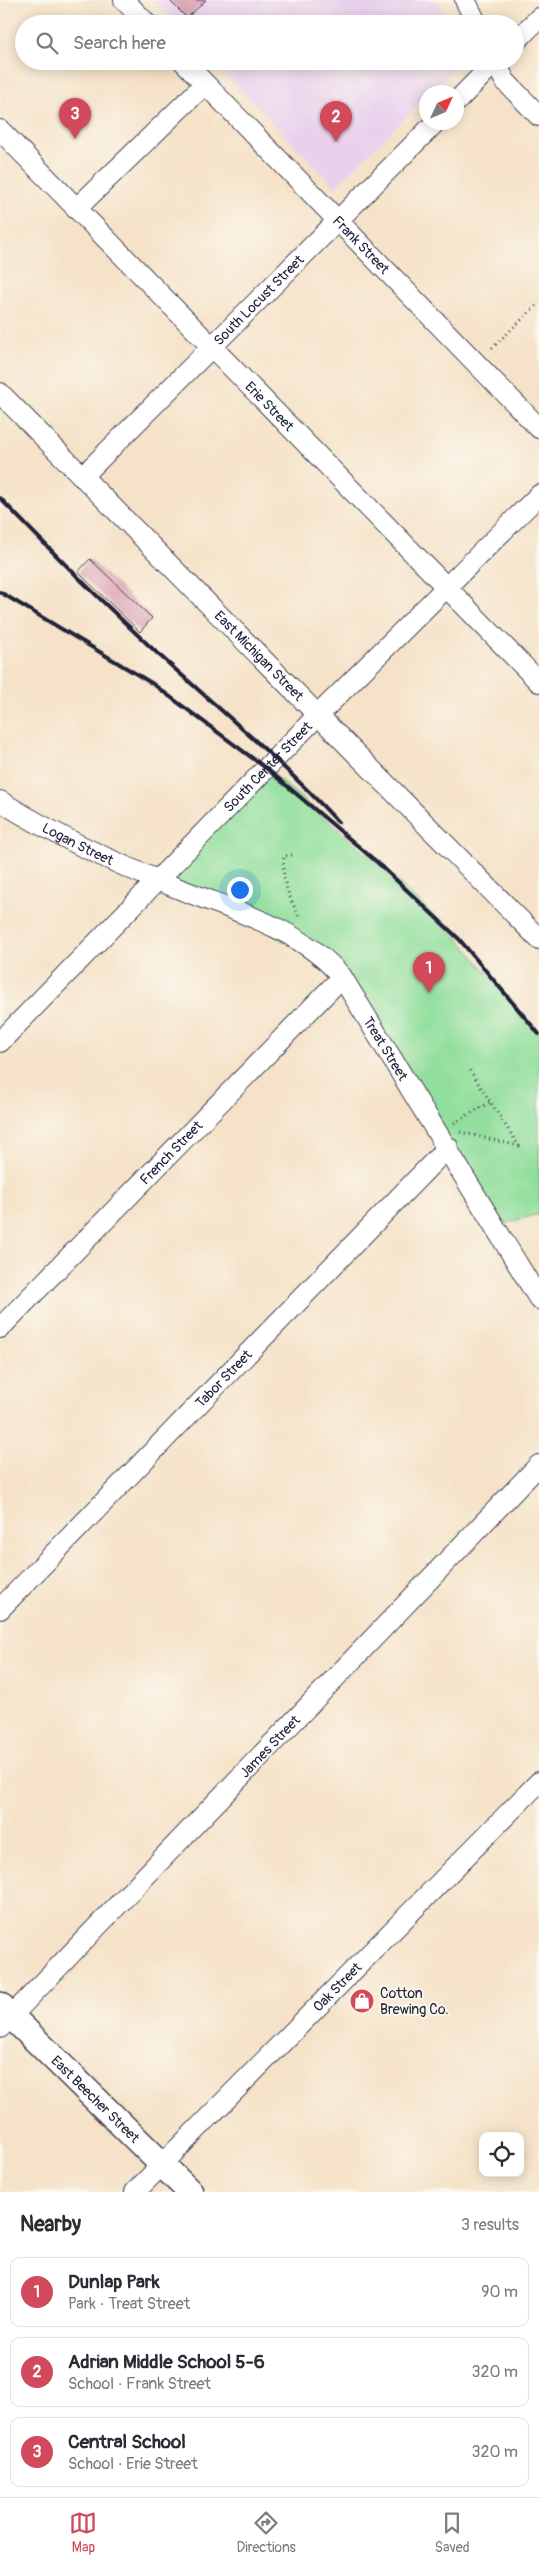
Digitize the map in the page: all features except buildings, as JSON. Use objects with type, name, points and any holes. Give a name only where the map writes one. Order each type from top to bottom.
[{"type":"main road","name":"East Beecher Street","points":[[4,2016],[190,2192]]},
{"type":"street","points":[[124,0],[138,15]]},
{"type":"street","points":[[464,0],[472,15]]},
{"type":"street","points":[[524,33],[539,18]]},
{"type":"street","name":"Frank Street","points":[[192,70],[539,428]]},
{"type":"street","points":[[464,94],[487,70]]},
{"type":"street","points":[[499,70],[505,81],[539,116]]},
{"type":"street","points":[[76,209],[205,84]]},
{"type":"street","name":"Erie Street","points":[[0,130],[210,348],[539,682]]},
{"type":"street","name":"South Locust Street","points":[[82,477],[428,130]]},
{"type":"street","name":"East Michigan Street","points":[[0,393],[539,939]]},
{"type":"street","name":"South Center Street","points":[[0,1042],[317,716],[539,495]]},
{"type":"street","name":"Logan Street","points":[[0,801],[56,834],[158,880]]},
{"type":"street","name":"Treat Street","points":[[158,880],[274,927],[312,949],[330,963],[342,977],[454,1139],[539,1299]]},
{"type":"street","name":"French Street","points":[[0,1328],[342,977]]},
{"type":"street","name":"Tabor Street","points":[[0,1610],[454,1139]]},
{"type":"street","name":"James Street","points":[[4,2016],[539,1465]]},
{"type":"street","name":"Oak Street","points":[[135,2192],[539,1782]]},
{"type":"path","points":[[492,348],[539,303]]},
{"type":"path","points":[[292,855],[284,856],[282,872],[287,894],[299,916]]},
{"type":"path","points":[[454,1139],[519,1146],[469,1069]]},
{"type":"path","points":[[454,1122],[490,1102]]},
{"type":"shaded area","points":[[153,0],[437,0],[445,15],[167,15]]},
{"type":"shaded area","points":[[222,70],[454,70],[438,85],[419,85],[419,104],[335,187]]},
{"type":"green space","points":[[267,769],[378,863],[459,939],[539,1034],[539,1214],[496,1226],[331,963],[158,880]]},
{"type":"railway","points":[[0,498],[117,615],[272,756],[338,822]]},
{"type":"railway","points":[[0,592],[153,684],[267,769],[378,863],[459,939],[539,1034]]},
{"type":"place","name":"Central School","points":[[75,139]]},
{"type":"place","name":"Adrian Middle School 5-6","points":[[336,142]]},
{"type":"place","name":"Dunlap Park","points":[[429,993]]},
{"type":"place","name":"Cotton Brewing Co.","points":[[362,2001]]}]
